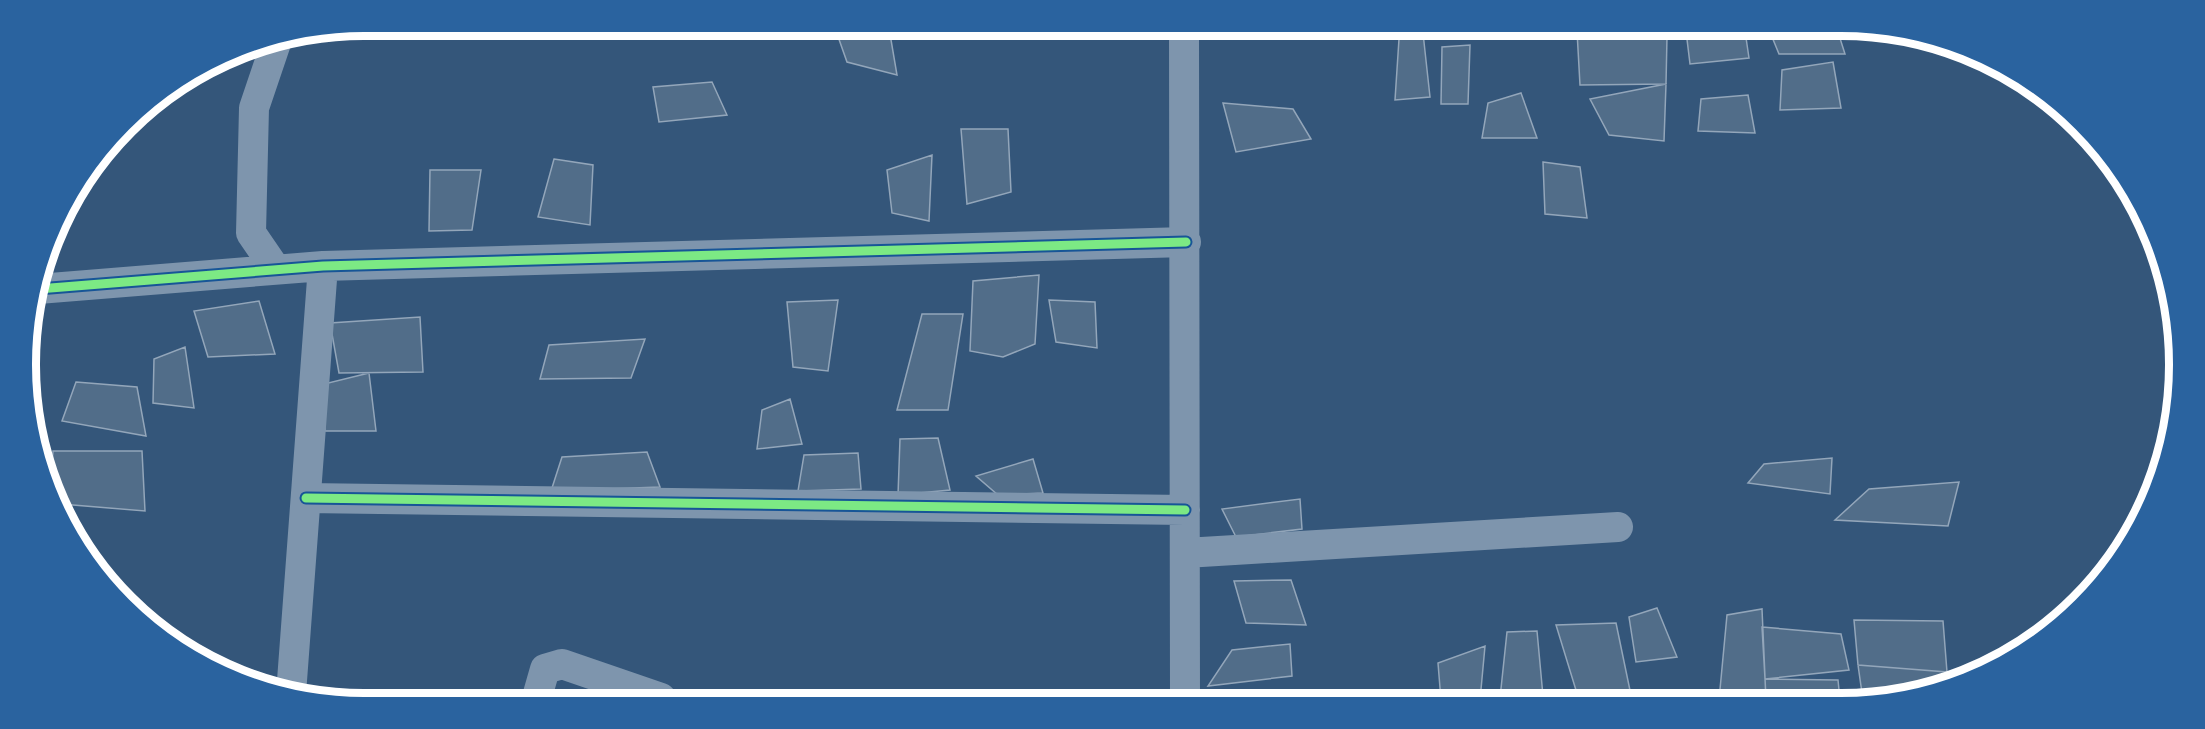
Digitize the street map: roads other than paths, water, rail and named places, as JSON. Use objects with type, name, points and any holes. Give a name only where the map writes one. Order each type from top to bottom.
[{"type":"street","points":[[1184,36],[1185,693]]},
{"type":"street","points":[[274,48],[254,108],[251,233],[275,268]]},
{"type":"street","points":[[45,288],[275,268],[323,266],[1186,242]]},
{"type":"street","points":[[292,685],[323,266]]},
{"type":"street","points":[[306,498],[1185,510]]},
{"type":"street","points":[[1185,553],[1618,527]]},
{"type":"street","points":[[538,693],[544,669],[562,664],[646,693]]}]
